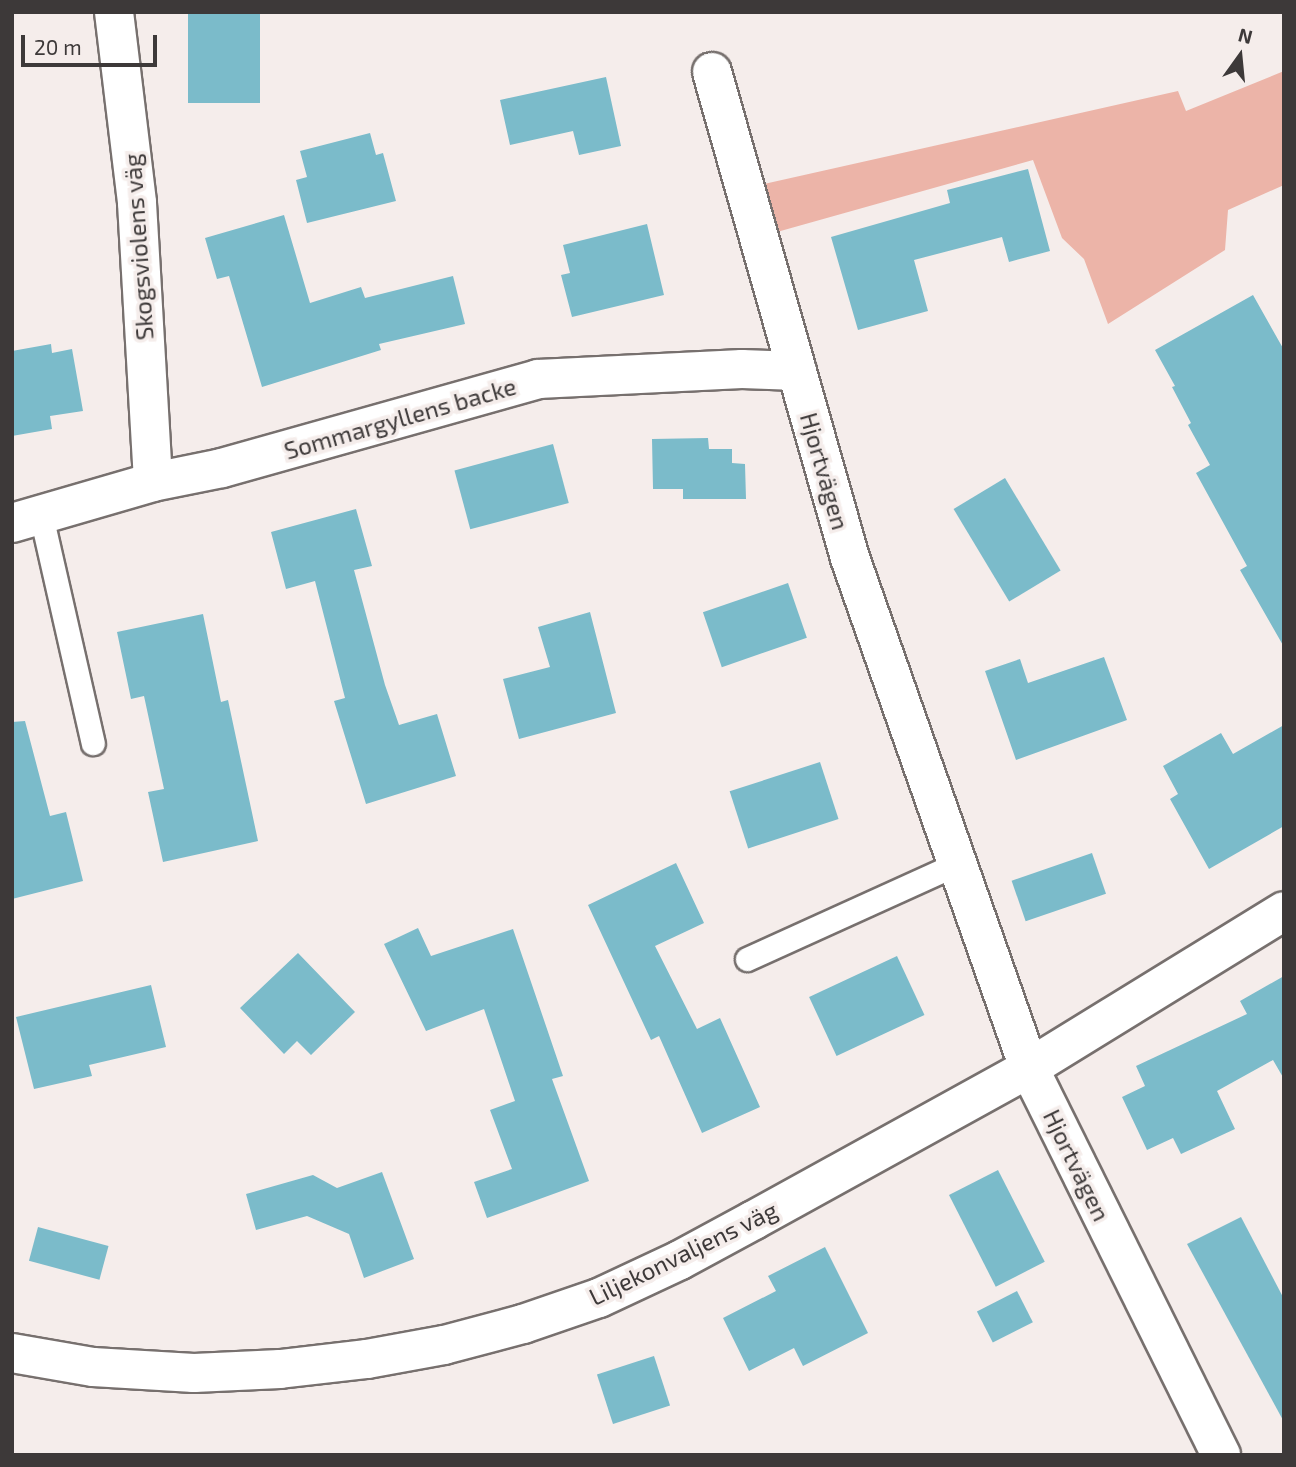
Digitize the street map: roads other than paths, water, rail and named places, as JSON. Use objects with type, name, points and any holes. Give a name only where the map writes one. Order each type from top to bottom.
[{"type":"street","name":"Skogsviolens väg","points":[[114,12],[137,203],[153,482]]},
{"type":"street","name":"Hjortvägen","points":[[712,72],[850,558],[960,863],[1029,1068],[1221,1455]]},
{"type":"street","name":"Sommargyllens backe","points":[[27,519],[153,482],[222,468],[538,379],[742,369],[797,372]]},
{"type":"street","name":"Liljekonvaljens väg","points":[[12,1353],[93,1367],[194,1373],[267,1370],[367,1359],[444,1345],[523,1324],[599,1298],[680,1260],[1029,1068],[1284,911]]},
{"type":"lane","points":[[27,519],[93,743]]},
{"type":"lane","points":[[747,959],[960,863]]}]
